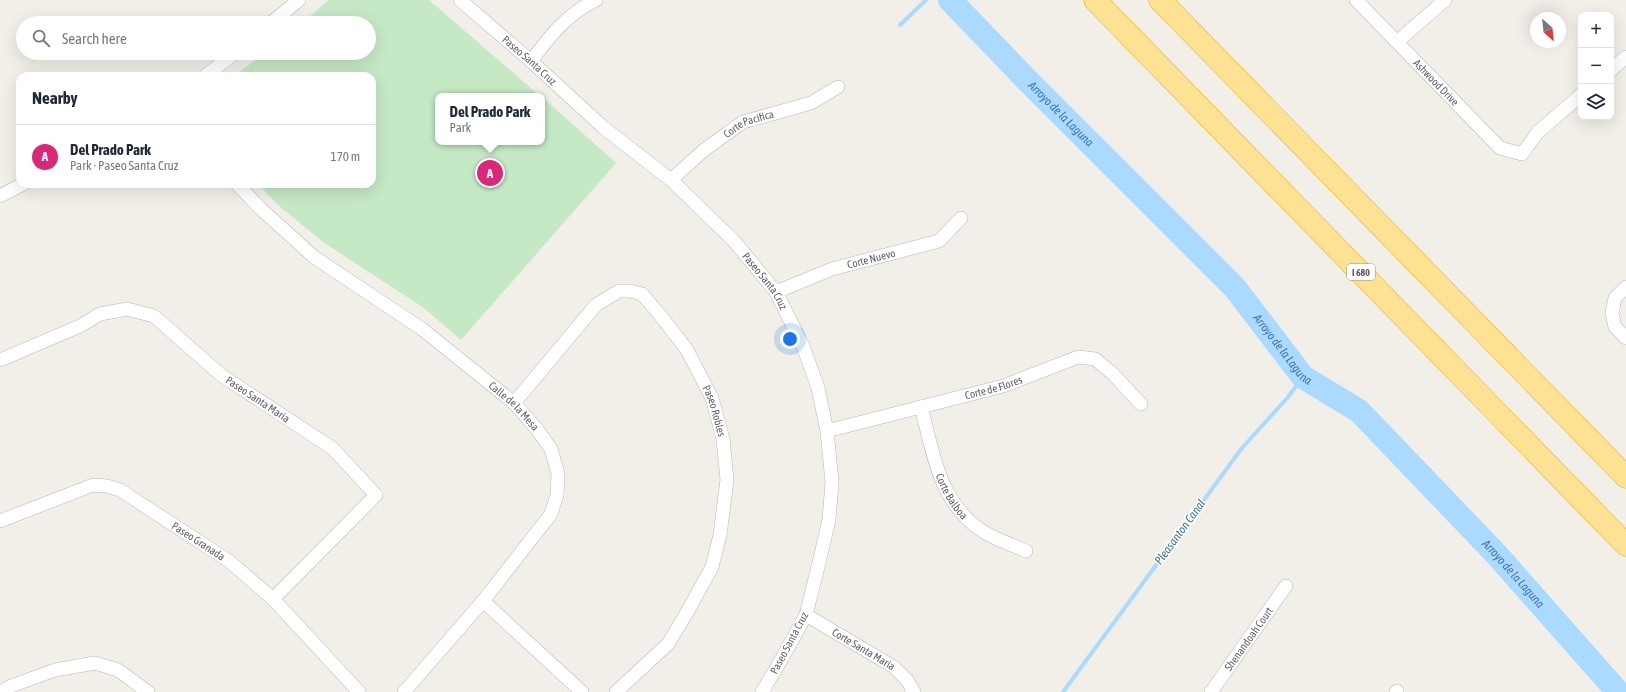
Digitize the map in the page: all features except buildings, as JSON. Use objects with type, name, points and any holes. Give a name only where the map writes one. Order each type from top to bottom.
[{"type":"highway","name":"I 680","points":[[1095,0],[1626,545]]},
{"type":"highway","points":[[1160,0],[1626,476]]},
{"type":"street","points":[[280,16],[299,0]]},
{"type":"street","name":"Paseo Santa Cruz","points":[[460,0],[532,61],[604,128],[672,180],[734,241],[776,292],[806,353],[818,388],[827,431],[832,482],[829,520],[818,572],[806,615],[762,692]]},
{"type":"street","points":[[532,61],[554,31],[582,7],[596,0]]},
{"type":"street","name":"Ashwood Drive","points":[[1356,0],[1500,148],[1522,154],[1538,132],[1578,98]]},
{"type":"street","points":[[1397,42],[1445,0]]},
{"type":"street","points":[[1614,67],[1626,57]]},
{"type":"street","points":[[210,72],[226,60]]},
{"type":"street","name":"Corte Pacifica","points":[[672,180],[704,150],[743,122],[810,103],[838,87]]},
{"type":"street","points":[[0,196],[16,188]]},
{"type":"street","name":"Calle de la Mesa","points":[[241,188],[261,209],[314,257],[422,329],[514,403],[552,449],[558,474],[557,495],[551,514],[483,601],[404,692]]},
{"type":"street","name":"Corte Nuevo","points":[[776,292],[832,269],[939,241],[961,218]]},
{"type":"street","points":[[1626,287],[1615,298],[1612,313],[1615,327],[1626,338]]},
{"type":"street","name":"Paseo Robles","points":[[514,403],[596,305],[619,290],[630,290],[642,294],[687,350],[712,398],[723,439],[727,480],[720,535],[712,567],[668,644],[616,692]]},
{"type":"street","name":"Paseo Santa Maria","points":[[0,360],[80,326],[100,314],[127,309],[154,316],[221,375],[332,448],[376,495],[273,599]]},
{"type":"street","name":"Corte de Flores","points":[[827,431],[1003,386],[1078,357],[1095,359],[1112,373],[1141,404]]},
{"type":"street","name":"Corte Balboa","points":[[921,407],[943,486],[960,512],[984,532],[1026,552]]},
{"type":"street","name":"Paseo Granada","points":[[0,521],[83,488],[107,486],[120,490],[229,561],[273,599],[359,692]]},
{"type":"street","name":"Shenandoah Court","points":[[1211,692],[1286,586]]},
{"type":"street","points":[[483,601],[582,692]]},
{"type":"street","name":"Corte Santa Maria","points":[[806,615],[894,667],[907,680],[914,692]]},
{"type":"street","points":[[1,692],[11,686],[55,670],[95,663],[118,670],[148,692]]},
{"type":"green space","points":[[329,0],[429,0],[537,93],[435,93],[435,145],[545,145],[545,100],[616,163],[461,340],[424,308],[323,242],[279,206],[262,188],[376,188],[376,72],[239,72],[255,60],[376,60],[376,16],[310,16]]},
{"type":"waterway","points":[[900,25],[926,0]]},
{"type":"waterway","name":"Arroyo de la Laguna","points":[[950,0],[1028,81],[1235,288],[1303,377],[1359,411],[1497,555],[1618,692]]},
{"type":"waterway","name":"Pleasanton Canal","points":[[1063,692],[1242,448],[1288,397],[1303,377]]},
{"type":"place","name":"Del Prado Park","points":[[490,173]]}]
